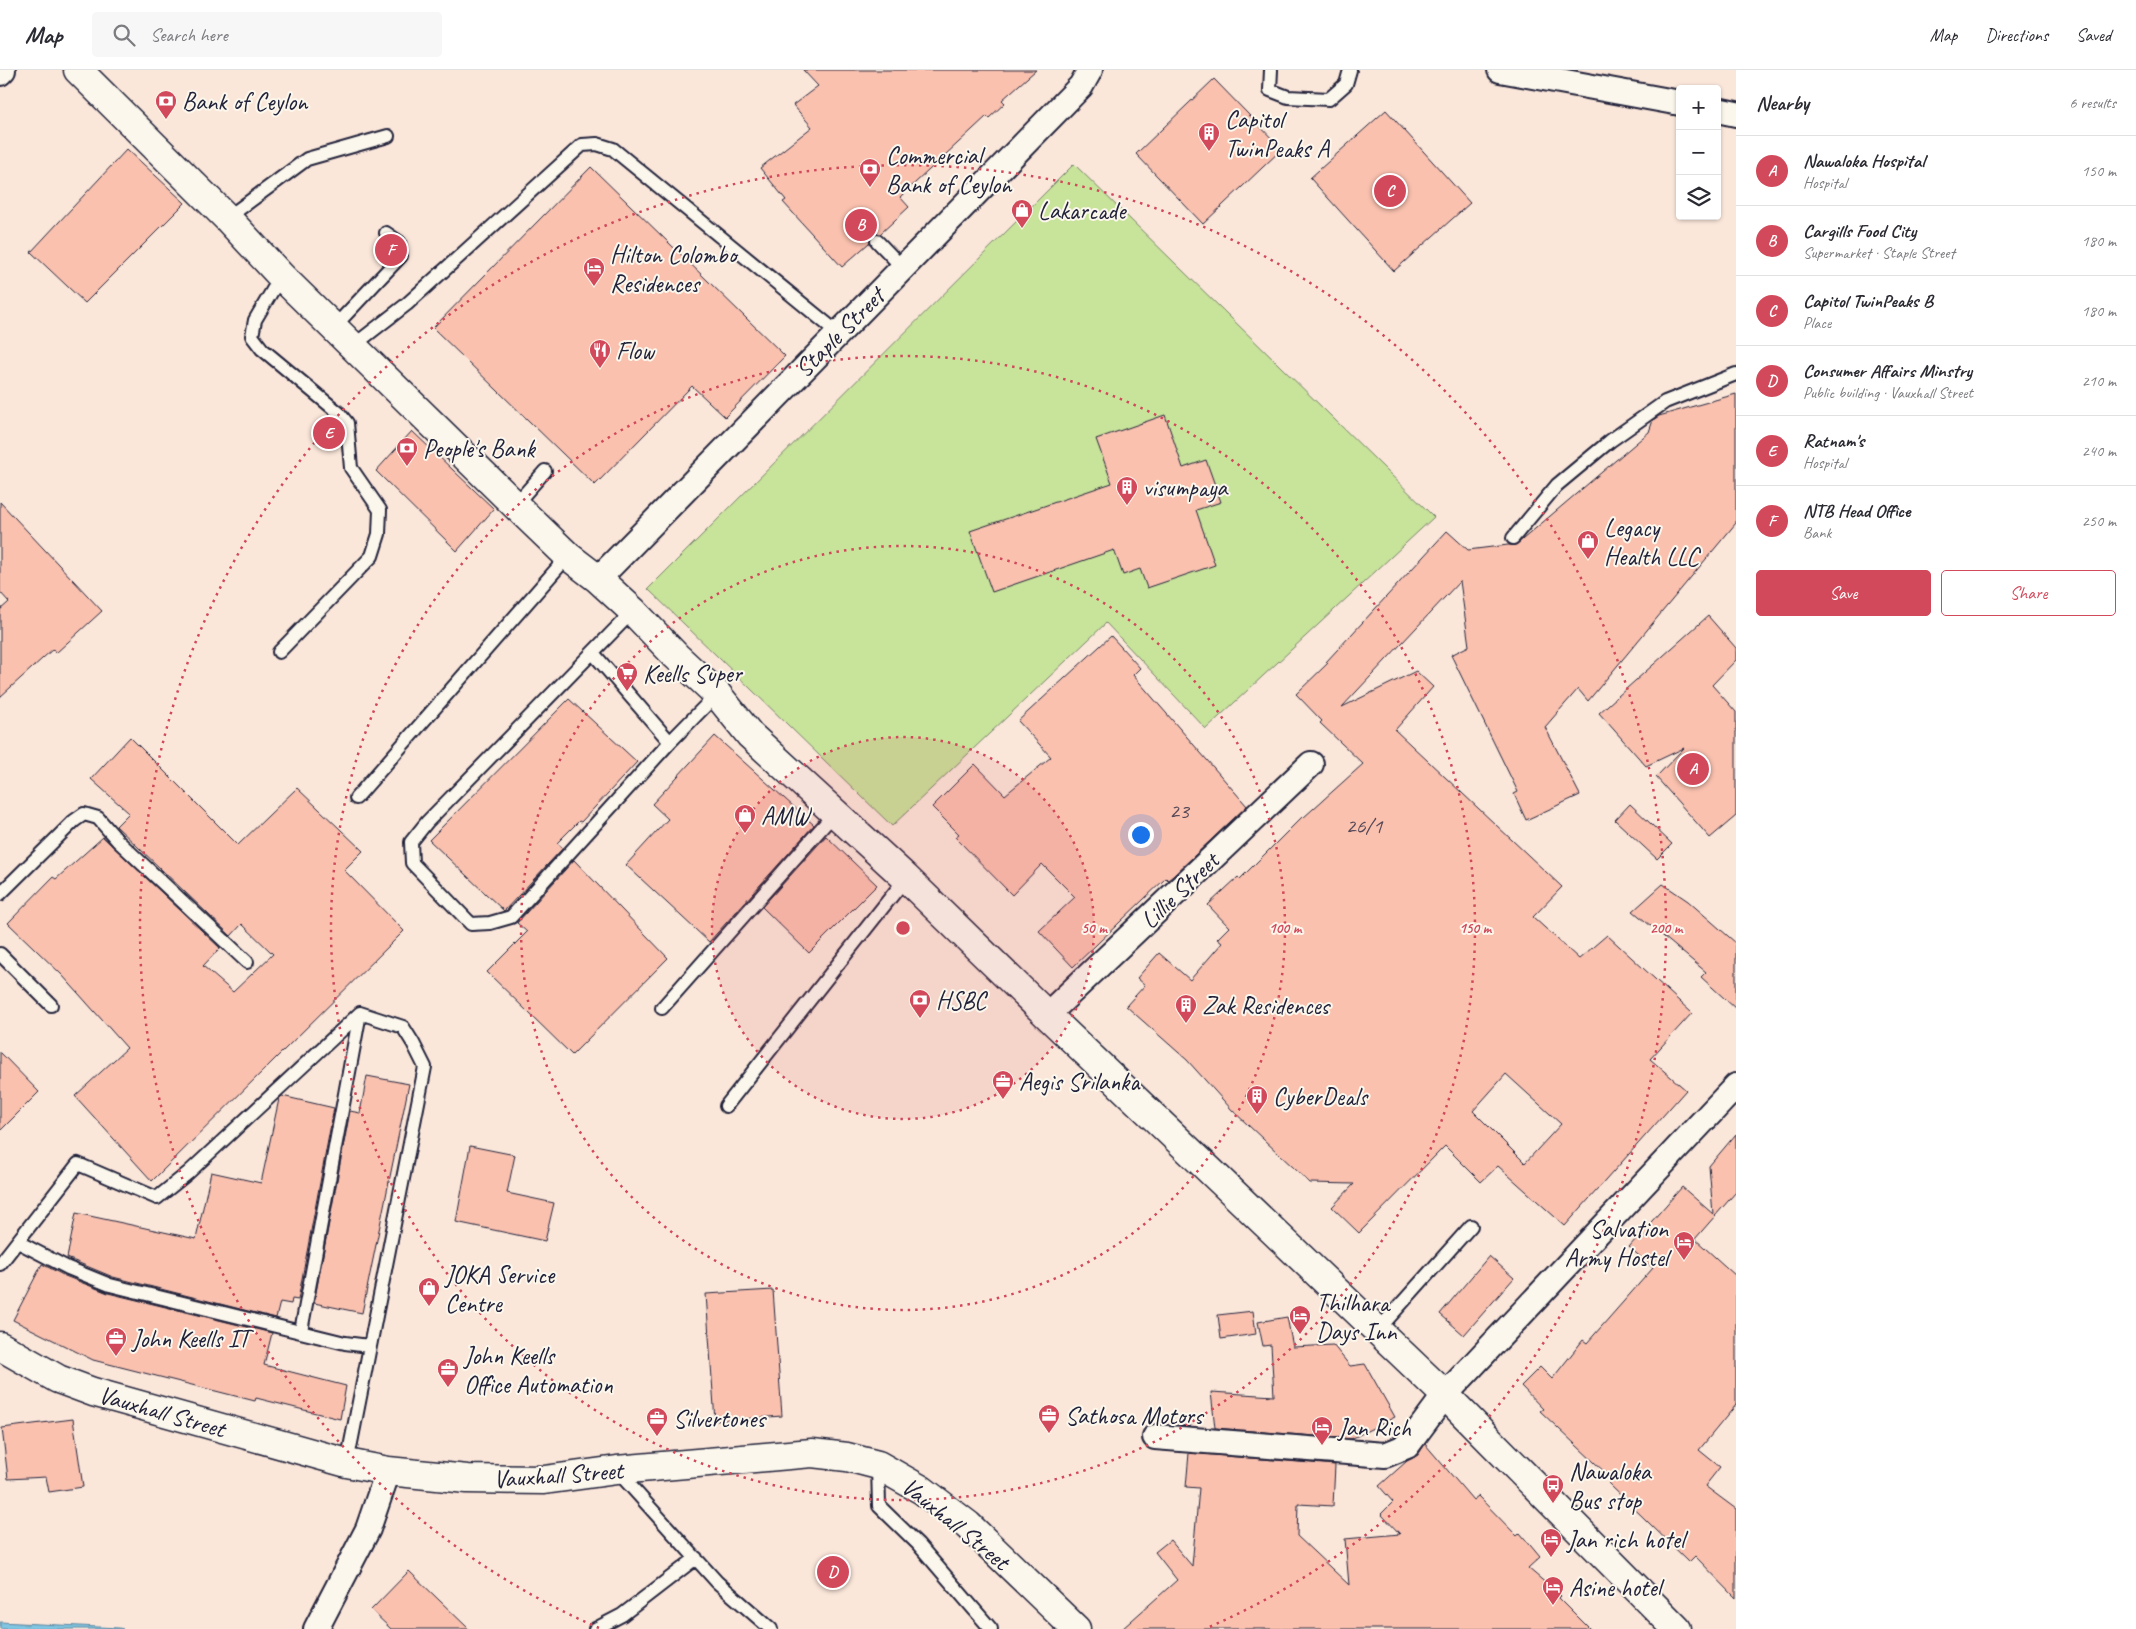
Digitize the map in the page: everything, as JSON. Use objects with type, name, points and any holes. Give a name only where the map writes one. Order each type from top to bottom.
[{"type":"main road","points":[[78,70],[226,218],[281,276],[568,556],[598,579],[633,611],[676,656],[717,694],[750,735],[906,878],[1446,1395],[1677,1629]]},
{"type":"main road","name":"Vauxhall Street","points":[[0,1346],[58,1379],[94,1392],[347,1463],[388,1471],[467,1479],[544,1480],[617,1470],[812,1453],[847,1457],[878,1465],[922,1490],[968,1525],[1076,1629]]},
{"type":"street","points":[[0,73],[3,70]]},
{"type":"street","points":[[1500,70],[1676,102]]},
{"type":"street","name":"Staple Street","points":[[598,579],[1086,78]]},
{"type":"street","points":[[1721,111],[1736,114]]},
{"type":"street","name":"Lillie Street","points":[[1047,1015],[1311,764]]},
{"type":"street","points":[[1155,1437],[1385,1455],[1406,1446],[1446,1395],[1736,1086]]},
{"type":"street","points":[[316,1629],[368,1529],[388,1471]]},
{"type":"lane","points":[[1271,70],[1270,90],[1288,98],[1329,99],[1346,84],[1350,70]]},
{"type":"lane","points":[[226,218],[307,159],[388,136]]},
{"type":"lane","points":[[353,346],[408,304],[582,145],[597,144],[613,149],[838,333]]},
{"type":"lane","points":[[334,327],[401,256],[399,242],[386,234]]},
{"type":"lane","points":[[877,241],[903,268]]},
{"type":"lane","points":[[279,652],[372,556],[379,534],[380,510],[351,468],[347,423],[339,413],[262,349],[252,336],[255,320],[281,276]]},
{"type":"lane","points":[[1513,538],[1557,485],[1610,441],[1665,402],[1736,374]]},
{"type":"lane","points":[[515,504],[545,471]]},
{"type":"lane","points":[[356,798],[568,556]]},
{"type":"lane","points":[[633,611],[427,822],[411,842],[412,863],[471,924],[490,923],[512,918],[670,742],[717,694]]},
{"type":"lane","points":[[593,653],[670,742]]},
{"type":"lane","points":[[662,1008],[835,812]]},
{"type":"lane","points":[[2,889],[74,821],[84,814],[98,818],[118,841],[247,962]]},
{"type":"lane","points":[[726,1106],[906,878]]},
{"type":"lane","points":[[0,954],[51,1005]]},
{"type":"lane","points":[[0,1264],[78,1164],[157,1198],[188,1173],[360,1013]]},
{"type":"lane","points":[[301,1331],[360,1013]]},
{"type":"lane","points":[[347,1463],[425,1067],[414,1043],[403,1027],[360,1013]]},
{"type":"lane","points":[[1377,1331],[1471,1226]]},
{"type":"lane","points":[[18,1242],[68,1268],[110,1285],[345,1343],[369,1346]]},
{"type":"lane","points":[[878,1465],[879,1506],[918,1544],[992,1629]]},
{"type":"lane","points":[[617,1470],[716,1582],[771,1629]]},
{"type":"lane","points":[[595,1629],[622,1615],[696,1558]]},
{"type":"green space","points":[[1074,164],[1434,517],[1206,729],[1106,623],[892,826],[648,589]]},
{"type":"water","points":[[0,1622],[119,1628],[123,1629],[0,1629]]},
{"type":"building","points":[[803,70],[1036,70],[1002,100],[1005,103],[989,118],[987,116],[900,197],[909,207],[880,234],[872,235],[869,243],[842,267],[783,202],[786,200],[760,168],[812,127],[793,105],[818,86]]},
{"type":"building","name":"Capitol TwinPeaks A","points":[[1214,79],[1282,149],[1203,224],[1136,154]]},
{"type":"building","points":[[1386,110],[1470,203],[1394,271],[1310,178]]},
{"type":"building","points":[[127,149],[185,203],[85,303],[31,252]]},
{"type":"building","name":"Hilton Colombo Residences","points":[[591,167],[785,356],[725,417],[692,386],[595,485],[433,328]]},
{"type":"building","points":[[1736,394],[1736,523],[1588,701],[1578,689],[1545,727],[1580,795],[1526,820],[1514,794],[1518,792],[1451,655],[1469,646],[1460,581],[1342,707],[1416,671],[1433,687],[1395,730],[1562,887],[1533,917],[1579,959],[1607,935],[1692,1013],[1650,1059],[1686,1090],[1565,1226],[1498,1166],[1481,1182],[1445,1146],[1359,1233],[1332,1207],[1354,1184],[1310,1183],[1232,1110],[1187,1060],[1126,1006],[1145,985],[1137,978],[1159,953],[1190,980],[1222,943],[1217,939],[1229,927],[1208,905],[1238,877],[1240,879],[1302,817],[1363,764],[1320,723],[1322,721],[1296,694],[1328,663],[1326,662],[1447,531],[1468,550],[1516,545],[1649,432],[1653,420],[1659,416]],"holes":[[[1506,1074],[1561,1124],[1525,1163],[1473,1111]]]},
{"type":"building","name":"visumpaya","points":[[1165,415],[1183,468],[1206,460],[1221,502],[1196,510],[1215,565],[1147,588],[1140,569],[1123,575],[1114,550],[992,592],[970,531],[1112,483],[1096,439]]},
{"type":"building","points":[[412,431],[494,509],[457,551],[376,471]]},
{"type":"building","points":[[0,502],[102,611],[56,653],[53,649],[0,697],[0,610],[9,602],[0,592]]},
{"type":"building","points":[[1708,616],[1736,648],[1736,660],[1712,685],[1736,712],[1736,816],[1710,838],[1656,777],[1684,748],[1646,766],[1599,713]]},
{"type":"building","points":[[1111,636],[1140,668],[1133,675],[1247,806],[1173,876],[1168,880],[1166,878],[1073,967],[1039,931],[1075,897],[1042,864],[1012,895],[955,837],[959,834],[932,807],[975,764],[1005,795],[1051,757],[1018,721]]},
{"type":"building","points":[[569,699],[637,762],[581,822],[579,821],[557,843],[563,848],[504,911],[429,840]]},
{"type":"building","points":[[715,736],[814,825],[709,942],[626,865],[668,819],[652,804]]},
{"type":"building","points":[[130,737],[238,845],[297,788],[363,851],[344,870],[404,931],[152,1181],[75,1096],[127,1048],[62,975],[8,923],[53,877],[56,879],[103,837],[220,948],[203,966],[233,992],[273,954],[242,924],[231,936],[116,826],[129,813],[91,779]]},
{"type":"building","points":[[1630,804],[1672,844],[1657,859],[1615,820]]},
{"type":"building","points":[[826,836],[877,885],[809,953],[762,907]]},
{"type":"building","points":[[574,860],[668,958],[572,1055],[487,972],[527,932],[517,923]]},
{"type":"building","points":[[1663,884],[1688,901],[1736,943],[1736,1009],[1701,977],[1706,972],[1633,911]]},
{"type":"building","points":[[0,1052],[39,1092],[0,1131]]},
{"type":"building","points":[[367,1076],[409,1084],[362,1313],[314,1303],[350,1111],[360,1113]]},
{"type":"building","points":[[282,1096],[334,1108],[298,1300],[292,1299],[291,1304],[280,1302],[276,1318],[113,1277],[67,1258],[76,1213],[196,1239],[211,1172],[261,1183],[279,1099]]},
{"type":"building","points":[[1736,1134],[1736,1192],[1695,1239],[1736,1276],[1736,1405],[1699,1450],[1720,1467],[1705,1486],[1736,1509],[1736,1598],[1695,1556],[1689,1562],[1608,1483],[1612,1479],[1540,1411],[1543,1409],[1521,1386],[1540,1367],[1552,1379],[1583,1340],[1587,1343],[1653,1268],[1629,1247],[1682,1187],[1713,1214],[1709,1166]]},
{"type":"building","points":[[470,1146],[515,1155],[507,1193],[554,1203],[545,1241],[456,1222]]},
{"type":"building","points":[[1489,1256],[1514,1278],[1464,1335],[1440,1314]]},
{"type":"building","points":[[42,1264],[65,1276],[108,1293],[272,1333],[264,1365],[346,1386],[340,1419],[256,1398],[255,1401],[93,1360],[13,1320]]},
{"type":"building","points":[[773,1290],[782,1416],[715,1421],[706,1294]]},
{"type":"building","points":[[1253,1311],[1256,1334],[1221,1339],[1218,1315]]},
{"type":"building","points":[[1287,1317],[1293,1347],[1333,1345],[1350,1366],[1365,1364],[1395,1417],[1351,1439],[1215,1428],[1211,1392],[1274,1396],[1271,1345],[1263,1346],[1258,1322]]},
{"type":"building","points":[[73,1419],[83,1487],[49,1492],[46,1477],[8,1479],[2,1428]]},
{"type":"building","points":[[1425,1444],[1473,1500],[1478,1496],[1517,1536],[1520,1533],[1540,1557],[1528,1568],[1561,1596],[1559,1598],[1590,1629],[1122,1629],[1177,1580],[1155,1552],[1170,1540],[1192,1566],[1199,1488],[1186,1487],[1189,1453],[1335,1465],[1333,1506],[1298,1504],[1297,1536],[1349,1585],[1345,1539],[1400,1534],[1381,1514],[1393,1502],[1379,1486],[1407,1461],[1418,1455]]},
{"type":"building","points":[[409,1571],[469,1629],[391,1629],[371,1610]]},
{"type":"place","name":"Bank of Ceylon","points":[[166,120]]},
{"type":"place","name":"Capitol TwinPeaks A","points":[[1209,152]]},
{"type":"place","name":"Commercial Bank of Ceylon","points":[[870,188]]},
{"type":"place","name":"Capitol TwinPeaks B","points":[[1390,191]]},
{"type":"place","name":"Cargills Food City","points":[[861,225]]},
{"type":"place","name":"Lakarcade","points":[[1022,229]]},
{"type":"place","name":"NTB Head Office","points":[[391,250]]},
{"type":"place","name":"Hilton Colombo Residences","points":[[594,287]]},
{"type":"place","name":"Flow","points":[[600,369]]},
{"type":"place","name":"Ratnam's","points":[[329,433]]},
{"type":"place","name":"People's Bank","points":[[407,467]]},
{"type":"place","name":"visumpaya","points":[[1127,506]]},
{"type":"place","name":"Legacy Health LLC","points":[[1588,560]]},
{"type":"place","name":"Keells Super","points":[[627,692]]},
{"type":"place","name":"Nawaloka Hospital","points":[[1693,769]]},
{"type":"place","name":"AMW","points":[[745,834]]},
{"type":"place","name":"HSBC","points":[[920,1019]]},
{"type":"place","name":"Zak Residences","points":[[1186,1024]]},
{"type":"place","name":"Aegis Srilanka","points":[[1003,1100]]},
{"type":"place","name":"CyberDeals","points":[[1257,1115]]},
{"type":"place","name":"Salvation Army Hostel","points":[[1684,1261]]},
{"type":"place","name":"JOKA Service Centre","points":[[429,1307]]},
{"type":"place","name":"Thilhara Days Inn","points":[[1300,1335]]},
{"type":"place","name":"John Keells IT","points":[[116,1357]]},
{"type":"place","name":"John Keells Office Automation","points":[[448,1388]]},
{"type":"place","name":"Sathosa Motors","points":[[1049,1434]]},
{"type":"place","name":"Silvertones","points":[[657,1437]]},
{"type":"place","name":"Jan Rich","points":[[1322,1446]]},
{"type":"place","name":"Nawaloka Bus stop","points":[[1553,1504]]},
{"type":"place","name":"Jan rich hotel","points":[[1551,1558]]},
{"type":"place","name":"Consumer Affairs Minstry","points":[[833,1572]]},
{"type":"place","name":"Asine hotel","points":[[1553,1606]]}]
